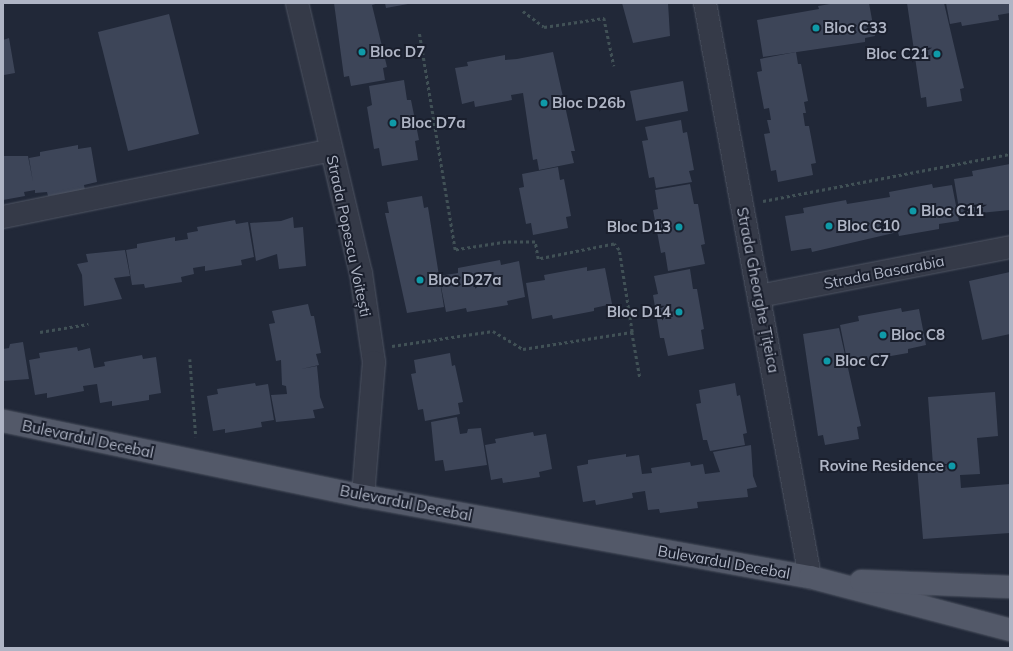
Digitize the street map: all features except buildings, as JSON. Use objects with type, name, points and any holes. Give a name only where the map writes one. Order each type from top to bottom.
[{"type":"main road","name":"Bulevardul Decebal","points":[[3,421],[363,496],[810,577],[1010,630]]},
{"type":"main road","name":"Bulevardul Decebal","points":[[810,577],[1010,587]]},
{"type":"street","name":"Strada Popescu Voitești","points":[[297,3],[361,273],[374,362],[363,496]]},
{"type":"street","name":"Strada Gheorghe Țițeica","points":[[705,3],[810,577]]},
{"type":"street","points":[[3,217],[331,150]]},
{"type":"street","name":"Strada Basarabia","points":[[759,296],[1010,247]]},
{"type":"path","points":[[523,11],[544,27],[604,18],[614,66]]},
{"type":"path","points":[[420,34],[455,250],[500,242],[535,242],[538,259],[614,244],[619,250],[640,378]]},
{"type":"path","points":[[742,204],[1010,154]]},
{"type":"path","points":[[40,332],[88,324]]},
{"type":"path","points":[[372,349],[493,332],[523,349],[632,332]]},
{"type":"path","points":[[190,359],[196,437]]},
{"type":"place","name":"Bloc C33","points":[[816,28]]},
{"type":"place","name":"Bloc D7","points":[[362,52]]},
{"type":"place","name":"Bloc C21","points":[[937,54]]},
{"type":"place","name":"Bloc D26b","points":[[544,103]]},
{"type":"place","name":"Bloc D7a","points":[[393,123]]},
{"type":"place","name":"Bloc C11","points":[[913,211]]},
{"type":"place","name":"Bloc C10","points":[[829,226]]},
{"type":"place","name":"Bloc D13","points":[[679,227]]},
{"type":"place","name":"Bloc D27a","points":[[420,280]]},
{"type":"place","name":"Bloc D14","points":[[679,312]]},
{"type":"place","name":"Bloc C8","points":[[883,335]]},
{"type":"place","name":"Bloc C7","points":[[827,361]]},
{"type":"place","name":"Rovine Residence","points":[[952,466]]}]
